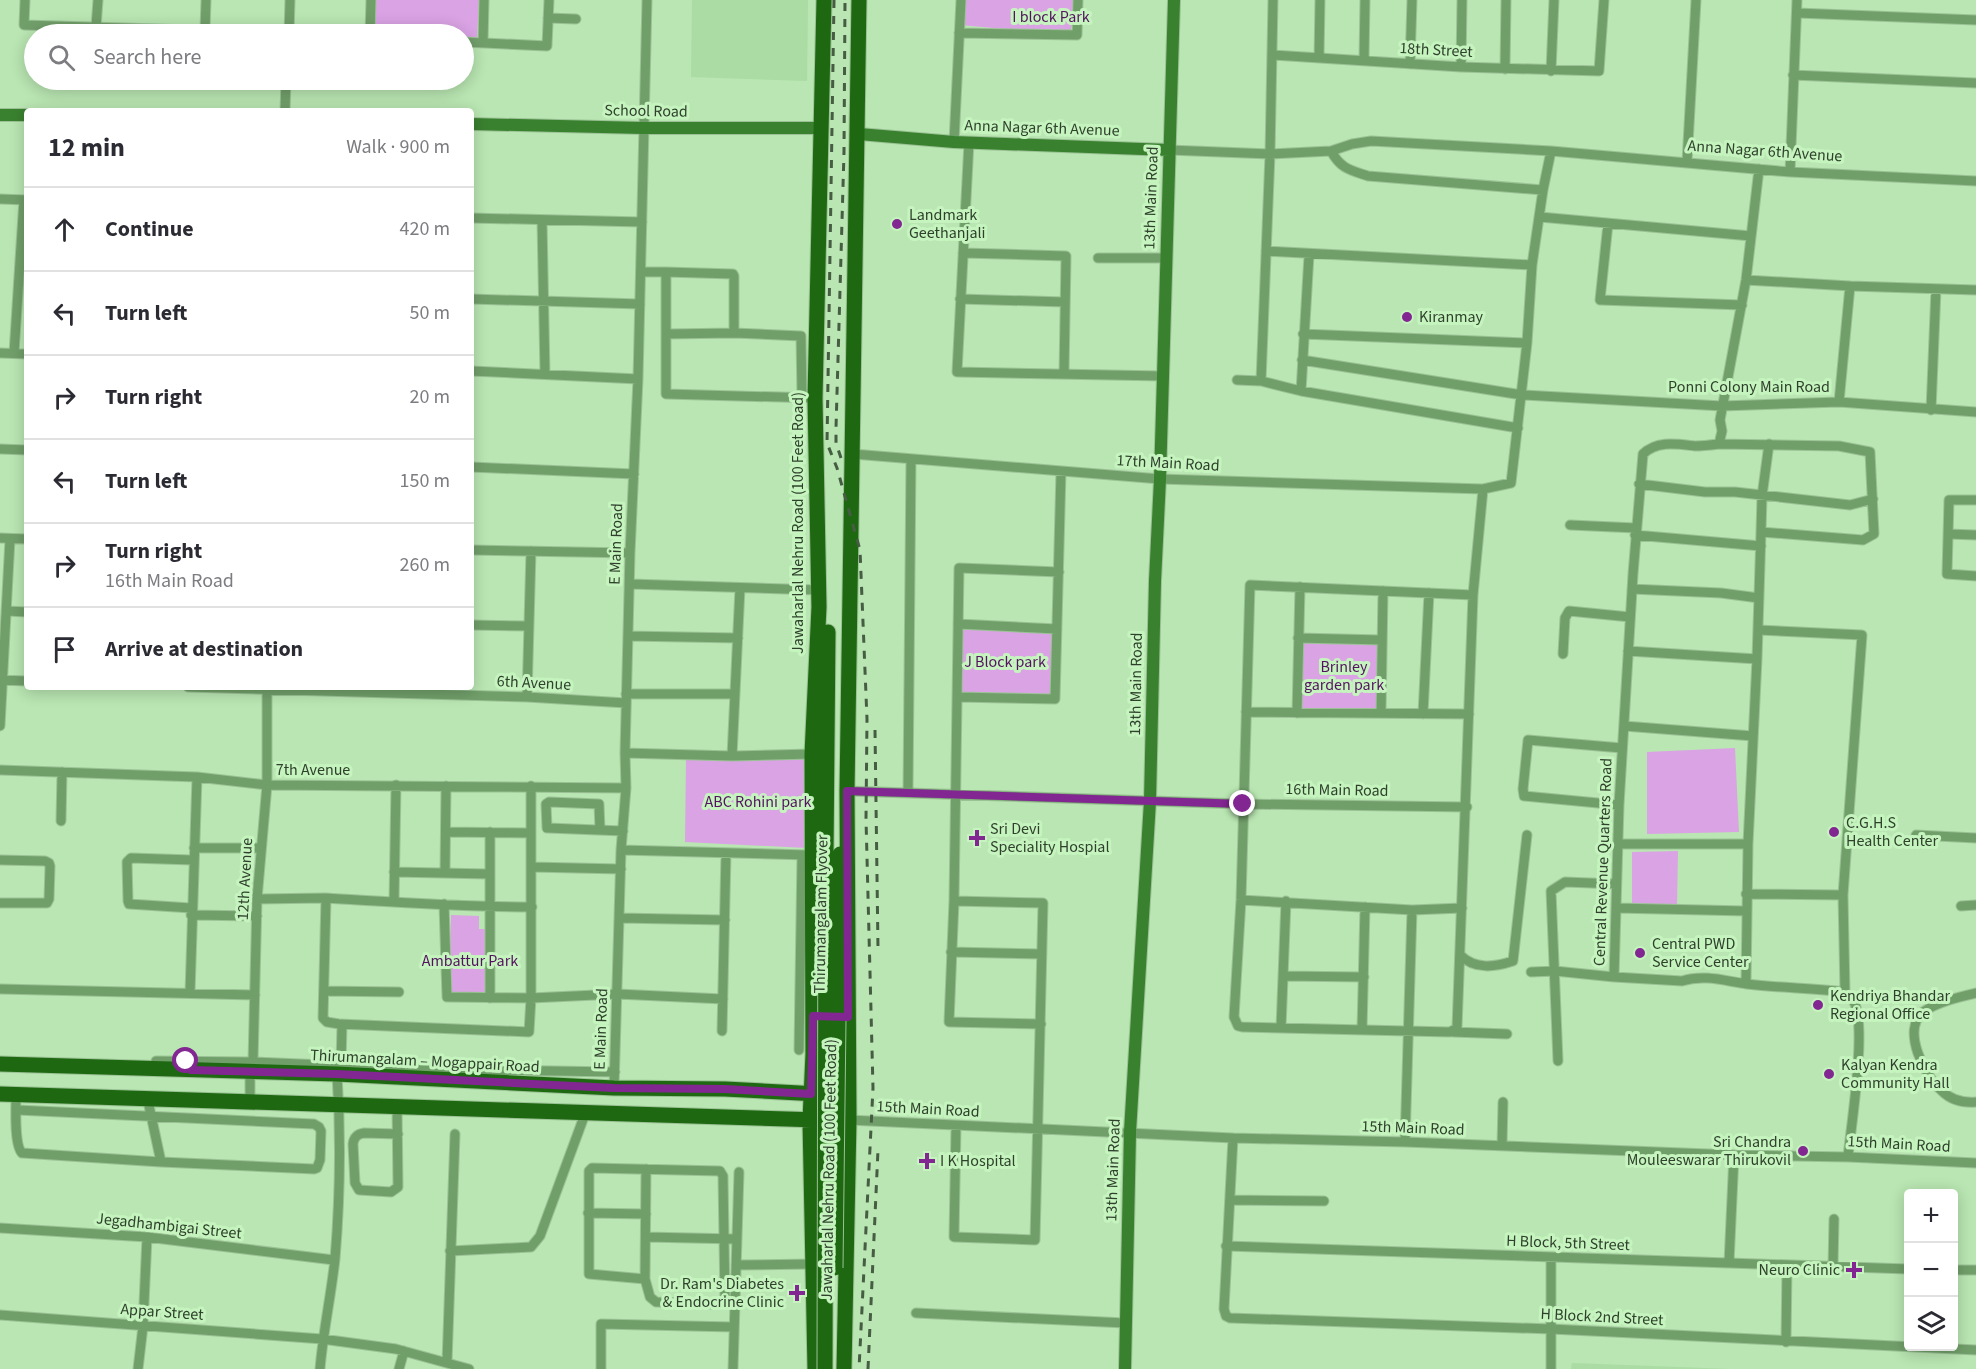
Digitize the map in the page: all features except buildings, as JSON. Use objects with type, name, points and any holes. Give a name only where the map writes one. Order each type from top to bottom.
[{"type":"main road","name":"Jawaharlal Nehru Road (100 Feet Road)","points":[[815,1369],[810,1120],[820,854],[812,754],[819,590],[809,398],[824,0]]},
{"type":"main road","name":"Jawaharlal Nehru Road (100 Feet Road)","points":[[844,1369],[849,1120],[847,791],[860,0]]},
{"type":"main road","name":"Thirumangalam Flyover","points":[[834,1369],[820,854],[842,628],[850,604]]},
{"type":"main road","name":"Thirumangalam Flyover","points":[[819,607],[827,622],[820,854],[825,1369]]},
{"type":"main road","points":[[813,1016],[848,1017]]},
{"type":"main road","name":"Thirumangalam – Mogappair Road","points":[[0,1064],[339,1070],[614,1088],[725,1089],[848,1095]]},
{"type":"main road","points":[[0,1094],[16,1102],[148,1101],[339,1105],[849,1120]]},
{"type":"street","points":[[24,24],[25,0]]},
{"type":"street","points":[[96,24],[98,0]]},
{"type":"street","points":[[205,24],[206,0]]},
{"type":"street","points":[[289,24],[290,0]]},
{"type":"street","points":[[370,24],[371,0]]},
{"type":"street","points":[[483,43],[484,0]]},
{"type":"street","points":[[474,43],[547,46],[549,0]]},
{"type":"street","name":"E Main Road","points":[[614,1088],[621,850],[626,788],[630,553],[638,380],[646,0]]},
{"type":"street","points":[[954,142],[961,0]]},
{"type":"street","points":[[959,33],[1077,35],[1078,0]]},
{"type":"street","name":"13th Main Road","points":[[1125,1369],[1130,1132],[1150,801],[1174,0]]},
{"type":"street","points":[[1261,381],[1270,154],[1273,0]]},
{"type":"street","points":[[1318,58],[1320,0]]},
{"type":"street","points":[[1364,60],[1365,0]]},
{"type":"street","points":[[1410,64],[1412,0]]},
{"type":"street","points":[[1461,67],[1462,0]]},
{"type":"street","points":[[1505,69],[1506,0]]},
{"type":"street","points":[[1551,71],[1554,0]]},
{"type":"street","name":"18th Street","points":[[1272,55],[1461,67],[1599,71],[1604,0]]},
{"type":"street","points":[[1687,162],[1696,0]]},
{"type":"street","points":[[1790,172],[1797,0]]},
{"type":"street","points":[[1797,13],[1976,20]]},
{"type":"street","points":[[548,18],[576,19]]},
{"type":"street","points":[[1793,75],[1976,83]]},
{"type":"street","points":[[285,108],[286,90]]},
{"type":"street","points":[[0,114],[24,115]]},
{"type":"street","name":"School Road","points":[[474,124],[643,128],[820,128]]},
{"type":"street","name":"Anna Nagar 6th Avenue","points":[[859,134],[954,142],[1270,154],[1331,152],[1352,144],[1371,141],[1551,151],[1790,172],[1976,181]]},
{"type":"street","points":[[969,142],[957,372],[1163,376]]},
{"type":"street","points":[[1236,380],[1261,381],[1301,391],[1518,428],[1532,265],[1551,151]]},
{"type":"street","points":[[1331,152],[1344,168],[1368,176],[1543,190]]},
{"type":"street","points":[[1759,169],[1746,280],[1722,405],[1719,444],[1839,446],[1870,452],[1874,534],[1863,540],[1761,532]]},
{"type":"street","points":[[0,199],[24,200]]},
{"type":"street","points":[[1540,217],[1751,236]]},
{"type":"street","points":[[474,218],[642,222]]},
{"type":"street","points":[[542,220],[545,374]]},
{"type":"street","points":[[1608,224],[1600,300],[1742,305]]},
{"type":"street","points":[[14,353],[23,282],[24,241]]},
{"type":"street","points":[[1266,251],[1532,265]]},
{"type":"street","points":[[963,253],[1066,256],[1064,374]]},
{"type":"street","points":[[1301,391],[1309,255]]},
{"type":"street","points":[[1098,258],[1166,258]]},
{"type":"street","points":[[641,272],[733,274],[734,333]]},
{"type":"street","points":[[666,272],[666,334],[666,394],[809,398],[801,336],[734,333],[666,334]]},
{"type":"street","points":[[1746,280],[1976,290]]},
{"type":"street","points":[[1839,402],[1850,286]]},
{"type":"street","points":[[1931,410],[1936,289]]},
{"type":"street","points":[[474,299],[640,304]]},
{"type":"street","points":[[960,299],[1065,302]]},
{"type":"street","points":[[1304,334],[1527,343]]},
{"type":"street","points":[[0,353],[24,354]]},
{"type":"street","name":"Ponni Colony Main Road","points":[[1302,360],[1522,395],[1722,405],[1839,402],[1976,412]]},
{"type":"street","points":[[474,371],[638,380]]},
{"type":"street","name":"17th Main Road","points":[[853,454],[1160,479],[1483,489],[1511,483],[1518,428]]},
{"type":"street","name":"Central Revenue Quarters Road","points":[[1719,444],[1696,446],[1671,443],[1647,450],[1643,454],[1639,484],[1622,748],[1614,977],[1682,981],[1692,978],[1715,978],[1746,984],[1845,992]]},
{"type":"street","points":[[1746,984],[1746,894],[1762,496],[1769,444]]},
{"type":"street","points":[[0,449],[24,450]]},
{"type":"street","points":[[908,793],[911,459]]},
{"type":"street","points":[[474,467],[634,474]]},
{"type":"street","points":[[957,698],[1055,699],[1061,472]]},
{"type":"street","points":[[1639,484],[1850,505],[1873,499]]},
{"type":"street","points":[[1453,1032],[1458,1024],[1473,595],[1483,489]]},
{"type":"street","points":[[1976,500],[1949,500],[1947,574],[1976,576]]},
{"type":"street","points":[[1570,525],[1761,546]]},
{"type":"street","points":[[1948,534],[1976,535]]},
{"type":"street","points":[[0,538],[24,539]]},
{"type":"street","points":[[0,726],[10,539]]},
{"type":"street","points":[[474,550],[630,553]]},
{"type":"street","points":[[527,697],[531,551]]},
{"type":"street","points":[[1041,1024],[949,1022],[954,901],[959,568],[1059,572]]},
{"type":"street","points":[[630,584],[819,590]]},
{"type":"street","points":[[1473,595],[1250,585],[1241,900],[1234,1020],[1242,1027],[1507,1034]]},
{"type":"street","points":[[1297,713],[1300,587]]},
{"type":"street","points":[[732,756],[740,588]]},
{"type":"street","points":[[1381,713],[1383,591]]},
{"type":"street","points":[[1423,714],[1429,593]]},
{"type":"street","points":[[1632,593],[1721,593],[1759,598]]},
{"type":"street","points":[[7,611],[24,612]]},
{"type":"street","points":[[1563,654],[1565,618],[1569,611],[1630,617]]},
{"type":"street","points":[[958,624],[1057,629]]},
{"type":"street","points":[[474,625],[528,627]]},
{"type":"street","points":[[1758,630],[1862,635],[1843,895],[1845,992],[1854,1002],[1859,1021],[1855,1098],[1848,1157]]},
{"type":"street","points":[[628,636],[738,638]]},
{"type":"street","points":[[1298,638],[1382,640]]},
{"type":"street","points":[[1629,651],[1757,659]]},
{"type":"street","points":[[2,680],[24,681]]},
{"type":"street","name":"12th Avenue","points":[[250,1104],[257,899],[267,784],[267,690]]},
{"type":"street","name":"6th Avenue","points":[[325,690],[626,699],[735,694]]},
{"type":"street","points":[[1246,712],[1469,714]]},
{"type":"street","points":[[1624,726],[1753,736]]},
{"type":"street","points":[[1619,805],[1524,796],[1523,789],[1528,740],[1622,748]]},
{"type":"street","points":[[625,753],[732,756],[812,754]]},
{"type":"street","name":"7th Avenue","points":[[0,770],[197,777],[267,784],[626,788]]},
{"type":"street","points":[[61,821],[62,772]]},
{"type":"street","points":[[190,993],[197,777]]},
{"type":"street","points":[[394,902],[396,785]]},
{"type":"street","points":[[445,873],[446,786]]},
{"type":"street","points":[[326,898],[323,1018],[327,1022],[529,1032],[532,907],[531,786]]},
{"type":"street","points":[[557,787],[558,802]]},
{"type":"street","name":"16th Main Road","points":[[847,791],[1243,804],[1467,807]]},
{"type":"street","points":[[600,830],[599,804],[558,802],[546,804],[547,828],[623,831]]},
{"type":"street","points":[[446,832],[531,833]]},
{"type":"street","points":[[490,832],[490,998]]},
{"type":"street","points":[[1461,955],[1468,963],[1494,967],[1513,961],[1527,835]]},
{"type":"street","points":[[1916,835],[1976,838]]},
{"type":"street","points":[[1617,844],[1748,844]]},
{"type":"street","points":[[194,848],[261,848]]},
{"type":"street","points":[[621,850],[820,854],[799,1050]]},
{"type":"street","points":[[722,1031],[726,853]]},
{"type":"street","points":[[193,860],[131,858],[127,862],[129,904],[257,916]]},
{"type":"street","points":[[0,860],[45,861],[50,866],[47,903],[0,903]]},
{"type":"street","points":[[531,867],[621,869]]},
{"type":"street","points":[[394,872],[489,874]]},
{"type":"street","points":[[1558,1061],[1551,891],[1565,882],[1616,884]]},
{"type":"street","points":[[1746,894],[1843,895]]},
{"type":"street","points":[[257,899],[326,898],[489,907],[532,907]]},
{"type":"street","points":[[1241,900],[1412,910],[1462,908]]},
{"type":"street","points":[[954,901],[1043,903],[1035,1240],[954,1237],[956,1126]]},
{"type":"street","points":[[1281,1028],[1286,901]]},
{"type":"street","points":[[444,904],[447,998],[531,998],[617,994],[723,999]]},
{"type":"street","points":[[1961,906],[1976,905]]},
{"type":"street","points":[[1362,1030],[1365,907]]},
{"type":"street","points":[[1616,908],[1746,911]]},
{"type":"street","points":[[1405,1142],[1412,910]]},
{"type":"street","points":[[619,918],[725,920]]},
{"type":"street","points":[[951,952],[1042,954]]},
{"type":"street","points":[[1531,972],[1555,971],[1614,977]]},
{"type":"street","points":[[1284,976],[1364,977]]},
{"type":"street","points":[[0,989],[255,995]]},
{"type":"street","points":[[324,991],[399,992]]},
{"type":"street","points":[[1976,993],[1942,1003],[1923,1013],[1916,1022],[1915,1037],[1923,1067],[1942,1091],[1956,1101],[1976,1102]]},
{"type":"street","points":[[320,1369],[322,1339],[334,1260],[342,1024]]},
{"type":"street","points":[[0,1058],[191,1066]]},
{"type":"street","points":[[339,1070],[615,1072]]},
{"type":"street","points":[[148,1101],[161,1162]]},
{"type":"street","points":[[16,1102],[152,1118],[314,1124],[321,1131],[320,1164],[314,1169],[161,1162],[22,1153],[18,1147],[16,1102]]},
{"type":"street","points":[[1502,1146],[1503,1102]]},
{"type":"street","points":[[397,1107],[398,1134],[398,1187],[392,1192],[359,1190],[355,1183],[352,1144],[358,1134],[398,1134]]},
{"type":"street","points":[[450,1251],[531,1247],[535,1244],[585,1114]]},
{"type":"street","name":"15th Main Road","points":[[849,1120],[1233,1138],[1976,1163]]},
{"type":"street","points":[[321,1131],[338,1132]]},
{"type":"street","points":[[447,1363],[455,1134]]},
{"type":"street","points":[[1226,1246],[1233,1138]]},
{"type":"street","points":[[1729,1263],[1734,1155]]},
{"type":"street","points":[[645,1279],[589,1274],[589,1171],[592,1168],[646,1169],[720,1171],[723,1176],[724,1301],[721,1303],[656,1302],[650,1297],[645,1279],[646,1169]]},
{"type":"street","points":[[338,1172],[354,1173]]},
{"type":"street","points":[[733,1369],[739,1172]]},
{"type":"street","points":[[1230,1200],[1324,1201]]},
{"type":"street","points":[[588,1214],[646,1214]]},
{"type":"street","points":[[1833,1267],[1834,1220]]},
{"type":"street","name":"Jegadhambigai Street","points":[[0,1228],[147,1237],[334,1260]]},
{"type":"street","points":[[646,1236],[736,1239]]},
{"type":"street","points":[[138,1369],[143,1326],[147,1237]]},
{"type":"street","name":"H Block, 5th Street","points":[[1226,1246],[1904,1269]]},
{"type":"street","name":"H Block 2nd Street","points":[[1226,1246],[1224,1309],[1226,1316],[1235,1319],[1551,1329],[1976,1350]]},
{"type":"street","points":[[1551,1258],[1551,1369]]},
{"type":"street","points":[[736,1265],[814,1264]]},
{"type":"street","points":[[1786,1342],[1787,1266]]},
{"type":"street","points":[[1958,1270],[1976,1270]]},
{"type":"street","points":[[916,1312],[1125,1323]]},
{"type":"street","name":"Appar Street","points":[[0,1315],[322,1339],[404,1351],[469,1369]]},
{"type":"street","points":[[601,1369],[601,1324],[734,1327]]},
{"type":"street","points":[[399,1369],[404,1351]]},
{"type":"shaded area","points":[[692,0],[808,0],[807,81],[691,77]]},
{"type":"shaded area","points":[[1572,1363],[1731,1369],[1571,1369]]},
{"type":"green space","points":[[375,0],[479,0],[477,39],[474,39],[474,24],[374,24]]},
{"type":"green space","name":"I block Park","points":[[961,0],[1076,0],[1070,35],[960,25]]},
{"type":"green space","name":"J Block park","points":[[958,624],[1057,629],[1055,699],[957,697]]},
{"type":"green space","name":"Brinley garden park","points":[[1298,638],[1382,640],[1381,713],[1297,713]]},
{"type":"green space","points":[[1735,748],[1739,832],[1647,834],[1647,752]]},
{"type":"green space","name":"ABC Rohini park","points":[[686,759],[806,759],[807,848],[685,842]]},
{"type":"green space","points":[[1678,851],[1677,906],[1632,905],[1632,852]]},
{"type":"green space","name":"Ambattur Park","points":[[451,915],[479,916],[479,929],[492,929],[490,993],[449,993]]},
{"type":"railway","points":[[834,0],[827,443],[837,468],[860,550],[867,719],[866,819],[873,1088],[859,1369]]},
{"type":"railway","points":[[841,458],[836,443],[836,428],[844,152],[845,0]]},
{"type":"railway","points":[[875,730],[878,949]]},
{"type":"railway","points":[[868,1369],[878,1150]]},
{"type":"place","name":"Landmark Geethanjali","points":[[897,224]]},
{"type":"place","name":"Kiranmay","points":[[1407,317]]},
{"type":"place","name":"C.G.H.S Health Center","points":[[1834,832]]},
{"type":"place","name":"Sri Devi Speciality Hospial","points":[[977,838]]},
{"type":"place","name":"Central PWD Service Center","points":[[1640,953]]},
{"type":"place","name":"Kendriya Bhandar Regional Office","points":[[1818,1005]]},
{"type":"place","name":"Kalyan Kendra Community Hall","points":[[1829,1074]]},
{"type":"place","name":"Sri Chandra Mouleeswarar Thirukovil","points":[[1803,1151]]},
{"type":"place","name":"I K Hospital","points":[[927,1161]]},
{"type":"place","name":"Neuro Clinic","points":[[1854,1270]]},
{"type":"place","name":"Dr. Ram's Diabetes & Endocrine Clinic","points":[[797,1293]]},
{"type":"route","points":[[186,1061],[191,1061],[191,1070],[811,1094],[813,1016],[848,1017],[847,791],[1243,804]]}]
